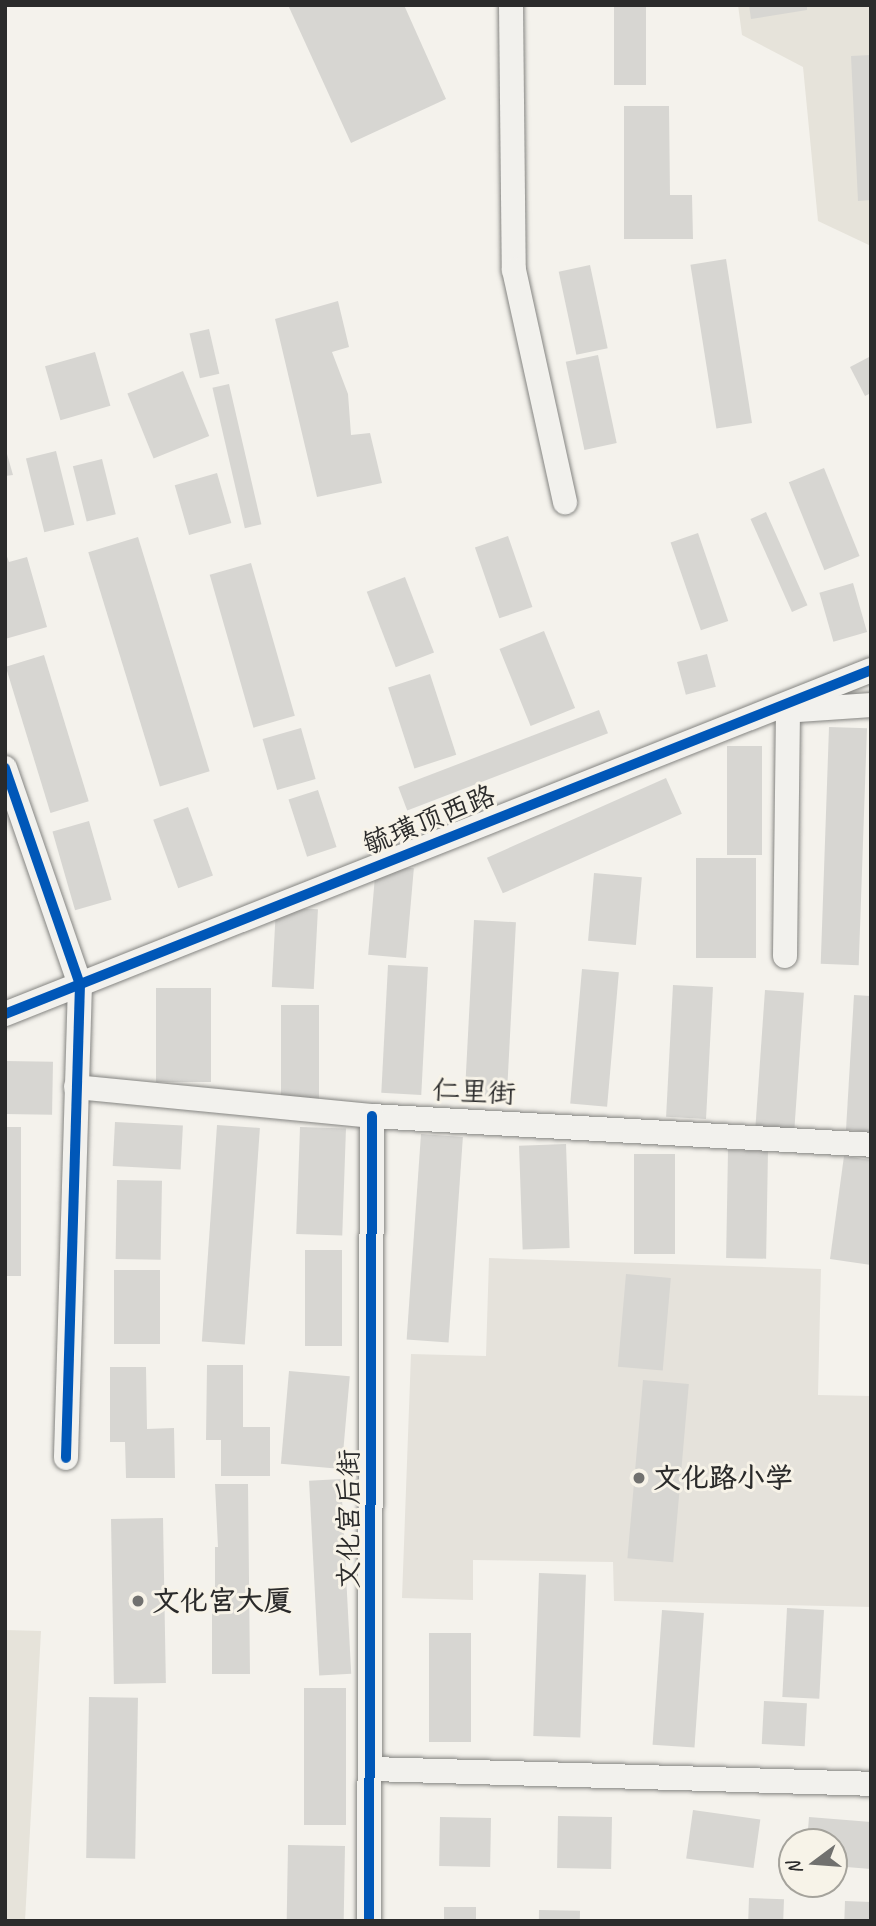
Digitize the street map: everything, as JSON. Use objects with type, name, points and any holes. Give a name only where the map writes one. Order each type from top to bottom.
[{"type":"street","points":[[511,5],[514,270],[565,502]]},
{"type":"street","name":"毓璜顶西路","points":[[5,1014],[734,722],[871,670]]},
{"type":"street","points":[[734,722],[788,710],[871,705]]},
{"type":"street","points":[[785,956],[788,710]]},
{"type":"street","points":[[5,768],[80,984],[66,1458]]},
{"type":"street","name":"仁里街","points":[[76,1087],[372,1116],[871,1145]]},
{"type":"street","name":"文化宫后街","points":[[369,1921],[372,1769],[372,1116]]},
{"type":"street","points":[[372,1769],[871,1784]]},
{"type":"shaded area","points":[[738,5],[871,5],[871,246],[818,221],[803,67],[742,35]]},
{"type":"shaded area","name":"文化路小学","points":[[489,1258],[821,1269],[818,1395],[871,1396],[871,1607],[614,1601],[613,1562],[473,1560],[473,1600],[402,1598],[411,1354],[486,1356]]},
{"type":"shaded area","points":[[5,1630],[41,1631],[25,1921],[5,1921]]},
{"type":"building","points":[[288,5],[404,5],[446,99],[351,143]]},
{"type":"building","points":[[614,5],[646,5],[646,85],[614,85]]},
{"type":"building","points":[[749,5],[807,5],[807,10],[751,19]]},
{"type":"building","points":[[871,55],[871,200],[858,201],[851,56]]},
{"type":"building","points":[[624,106],[669,106],[670,195],[692,195],[693,239],[624,239]]},
{"type":"building","points":[[726,259],[752,423],[716,429],[690,265]]},
{"type":"building","points":[[590,265],[608,348],[576,355],[559,272]]},
{"type":"building","points":[[338,301],[349,347],[332,352],[348,394],[351,435],[370,433],[382,483],[317,497],[275,319]]},
{"type":"building","points":[[209,329],[219,374],[200,378],[190,333]]},
{"type":"building","points":[[95,352],[110,406],[60,420],[45,366]]},
{"type":"building","points":[[598,355],[617,443],[584,450],[566,362]]},
{"type":"building","points":[[871,356],[871,393],[865,396],[850,367]]},
{"type":"building","points":[[183,371],[209,436],[154,458],[127,393]]},
{"type":"building","points":[[229,384],[261,524],[245,528],[212,388]]},
{"type":"building","points":[[5,447],[13,475],[5,476]]},
{"type":"building","points":[[56,451],[74,525],[44,532],[26,458]]},
{"type":"building","points":[[102,459],[116,514],[87,522],[73,466]]},
{"type":"building","points":[[824,468],[860,556],[824,570],[789,482]]},
{"type":"building","points":[[217,473],[231,523],[189,535],[175,485]]},
{"type":"building","points":[[766,512],[807,605],[792,612],[750,519]]},
{"type":"building","points":[[698,533],[728,621],[701,630],[671,542]]},
{"type":"building","points":[[508,536],[532,607],[499,618],[475,547]]},
{"type":"building","points":[[138,537],[210,771],[160,786],[88,552]]},
{"type":"building","points":[[5,551],[9,562],[27,557],[47,627],[5,639]]},
{"type":"building","points":[[251,563],[295,716],[253,728],[210,575]]},
{"type":"building","points":[[405,577],[434,653],[396,667],[367,592]]},
{"type":"building","points":[[853,583],[867,632],[833,642],[819,593]]},
{"type":"building","points":[[544,631],[575,708],[531,726],[499,649]]},
{"type":"building","points":[[707,654],[716,687],[686,695],[677,662]]},
{"type":"building","points":[[44,655],[89,801],[50,813],[6,667]]},
{"type":"building","points":[[430,674],[456,755],[414,768],[388,688]]},
{"type":"building","points":[[599,710],[608,733],[407,810],[398,787]]},
{"type":"building","points":[[829,727],[867,728],[859,965],[821,964]]},
{"type":"building","points":[[301,728],[316,779],[277,790],[263,739]]},
{"type":"building","points":[[727,746],[762,746],[762,855],[727,855]]},
{"type":"building","points":[[666,778],[682,814],[503,893],[487,858]]},
{"type":"building","points":[[318,790],[337,847],[307,857],[289,800]]},
{"type":"building","points":[[188,807],[213,876],[178,888],[153,820]]},
{"type":"building","points":[[89,821],[112,900],[75,910],[52,831]]},
{"type":"building","points":[[696,858],[756,858],[756,958],[696,958]]},
{"type":"building","points":[[376,865],[414,868],[406,958],[368,955]]},
{"type":"building","points":[[594,873],[642,877],[636,945],[588,941]]},
{"type":"building","points":[[276,907],[318,909],[314,989],[272,987]]},
{"type":"building","points":[[474,920],[516,922],[507,1098],[465,1096]]},
{"type":"building","points":[[388,965],[428,967],[421,1095],[381,1093]]},
{"type":"building","points":[[582,969],[619,972],[607,1107],[570,1103]]},
{"type":"building","points":[[673,985],[713,987],[706,1119],[666,1117]]},
{"type":"building","points":[[156,988],[211,988],[211,1082],[156,1082]]},
{"type":"building","points":[[765,990],[804,993],[794,1129],[755,1127]]},
{"type":"building","points":[[854,995],[871,996],[871,1132],[846,1130]]},
{"type":"building","points":[[281,1005],[319,1005],[319,1101],[281,1101]]},
{"type":"building","points":[[5,1061],[53,1062],[52,1115],[5,1114]]},
{"type":"building","points":[[115,1122],[183,1126],[181,1169],[113,1166]]},
{"type":"building","points":[[217,1125],[260,1128],[245,1344],[202,1341]]},
{"type":"building","points":[[5,1127],[21,1127],[21,1276],[5,1276]]},
{"type":"building","points":[[300,1127],[346,1129],[342,1236],[296,1234]]},
{"type":"building","points":[[421,1134],[463,1137],[449,1342],[407,1339]]},
{"type":"building","points":[[566,1144],[570,1248],[523,1250],[519,1146]]},
{"type":"building","points":[[728,1150],[768,1151],[766,1259],[726,1258]]},
{"type":"building","points":[[634,1154],[675,1154],[675,1254],[634,1254]]},
{"type":"building","points":[[844,1156],[871,1160],[871,1265],[830,1259]]},
{"type":"building","points":[[117,1180],[162,1181],[161,1260],[116,1259]]},
{"type":"building","points":[[305,1250],[342,1250],[342,1346],[305,1346]]},
{"type":"building","points":[[114,1270],[160,1270],[160,1344],[114,1344]]},
{"type":"building","points":[[626,1274],[671,1278],[663,1371],[618,1367]]},
{"type":"building","points":[[207,1365],[243,1365],[243,1427],[270,1427],[270,1476],[221,1476],[221,1440],[206,1440]]},
{"type":"building","points":[[110,1367],[146,1367],[147,1429],[174,1428],[175,1478],[126,1478],[125,1442],[110,1442]]},
{"type":"building","points":[[289,1371],[350,1376],[342,1469],[281,1464]]},
{"type":"building","points":[[643,1380],[689,1384],[673,1562],[627,1558]]},
{"type":"building","points":[[341,1479],[351,1674],[319,1675],[309,1481]]},
{"type":"building","points":[[215,1484],[248,1484],[250,1674],[212,1674],[212,1603],[215,1603],[215,1547],[218,1547]]},
{"type":"building","name":"文化宫大厦","points":[[163,1518],[166,1683],[114,1684],[111,1519]]},
{"type":"building","points":[[539,1573],[586,1575],[580,1738],[533,1736]]},
{"type":"building","points":[[787,1608],[824,1610],[819,1699],[782,1697]]},
{"type":"building","points":[[662,1610],[704,1613],[694,1748],[653,1745]]},
{"type":"building","points":[[429,1633],[471,1633],[471,1742],[429,1742]]},
{"type":"building","points":[[304,1688],[346,1688],[346,1825],[304,1825]]},
{"type":"building","points":[[89,1697],[138,1698],[135,1859],[86,1858]]},
{"type":"building","points":[[764,1701],[807,1703],[805,1746],[762,1744]]},
{"type":"building","points":[[693,1810],[760,1819],[754,1868],[686,1859]]},
{"type":"building","points":[[558,1816],[612,1817],[611,1869],[557,1868]]},
{"type":"building","points":[[440,1817],[491,1818],[490,1867],[439,1866]]},
{"type":"building","points":[[809,1817],[871,1822],[871,1869],[848,1867],[848,1828],[808,1828]]},
{"type":"building","points":[[288,1845],[345,1846],[344,1921],[287,1921]]},
{"type":"building","points":[[749,1898],[784,1899],[783,1921],[748,1921]]},
{"type":"building","points":[[845,1901],[871,1902],[870,1921],[844,1921]]},
{"type":"building","points":[[444,1907],[476,1907],[476,1921],[444,1921]]},
{"type":"building","points":[[539,1910],[580,1911],[580,1921],[539,1921]]},
{"type":"cycle path","points":[[5,1014],[871,670]]},
{"type":"cycle path","points":[[5,768],[80,984],[66,1458]]},
{"type":"cycle path","points":[[369,1921],[372,1116]]},
{"type":"place","name":"文化路小学","points":[[639,1478]]},
{"type":"place","name":"文化宫大厦","points":[[138,1601]]}]
